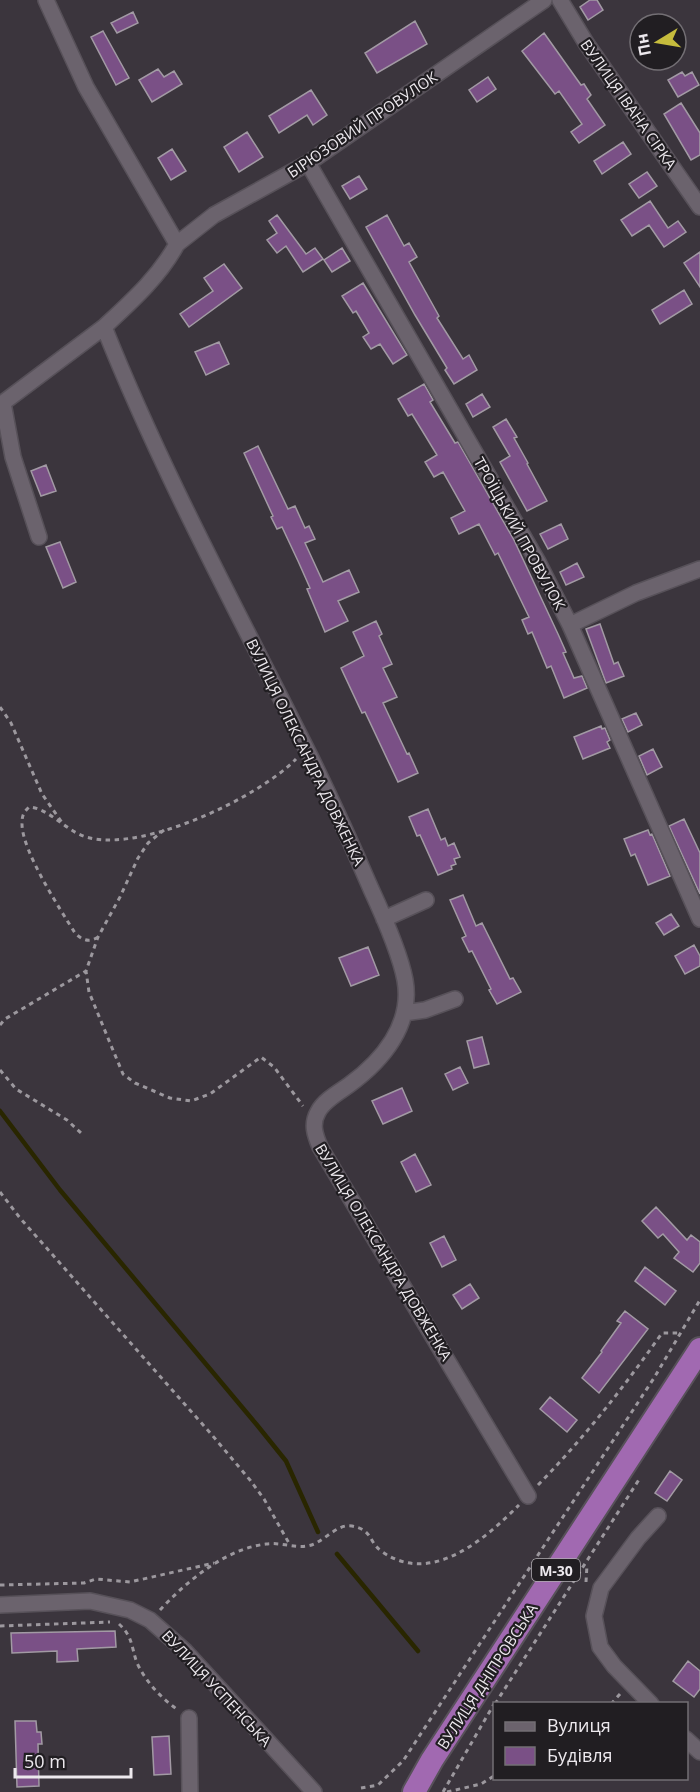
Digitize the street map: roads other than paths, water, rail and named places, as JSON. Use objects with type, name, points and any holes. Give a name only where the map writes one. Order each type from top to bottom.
[{"type":"highway","name":"ВУЛИЦЯ ДНІПРОВСЬКА","points":[[414,1792],[432,1760],[700,1349]]},
{"type":"street","points":[[39,537],[13,457],[1,404],[104,327],[152,281],[177,244],[86,87],[46,0]]},
{"type":"street","name":"БІРЮЗОВИЙ ПРОВУЛОК","points":[[177,244],[214,215],[308,163],[544,0]]},
{"type":"street","name":"ВУЛИЦЯ ІВАНА СІРКА","points":[[560,0],[586,43],[700,207]]},
{"type":"street","name":"ТРОЇЦЬКИЙ ПРОВУЛОК","points":[[308,163],[538,562],[570,625],[700,919]]},
{"type":"street","name":"ВУЛИЦЯ ОЛЕКСАНДРА ДОВЖЕНКА","points":[[104,327],[125,380],[164,465],[338,813],[384,919],[405,980],[407,1000],[404,1013],[394,1037],[382,1056],[369,1070],[319,1109],[314,1127],[320,1147],[528,1496]]},
{"type":"street","points":[[570,625],[636,593],[700,569]]},
{"type":"street","points":[[384,919],[426,900]]},
{"type":"street","points":[[404,1013],[425,1010],[455,999]]},
{"type":"street","points":[[649,1702],[614,1666],[600,1647],[594,1616],[601,1588],[658,1516]]},
{"type":"street","name":"ВУЛИЦЯ УСПЕНСЬКА","points":[[0,1605],[90,1601],[130,1610],[150,1620],[185,1651],[314,1792]]},
{"type":"street","points":[[189,1718],[190,1792]]},
{"type":"street","points":[[688,1740],[700,1752]]},
{"type":"waterway","points":[[0,1111],[60,1190],[286,1461],[318,1532]]},
{"type":"waterway","points":[[337,1554],[418,1651]]}]
